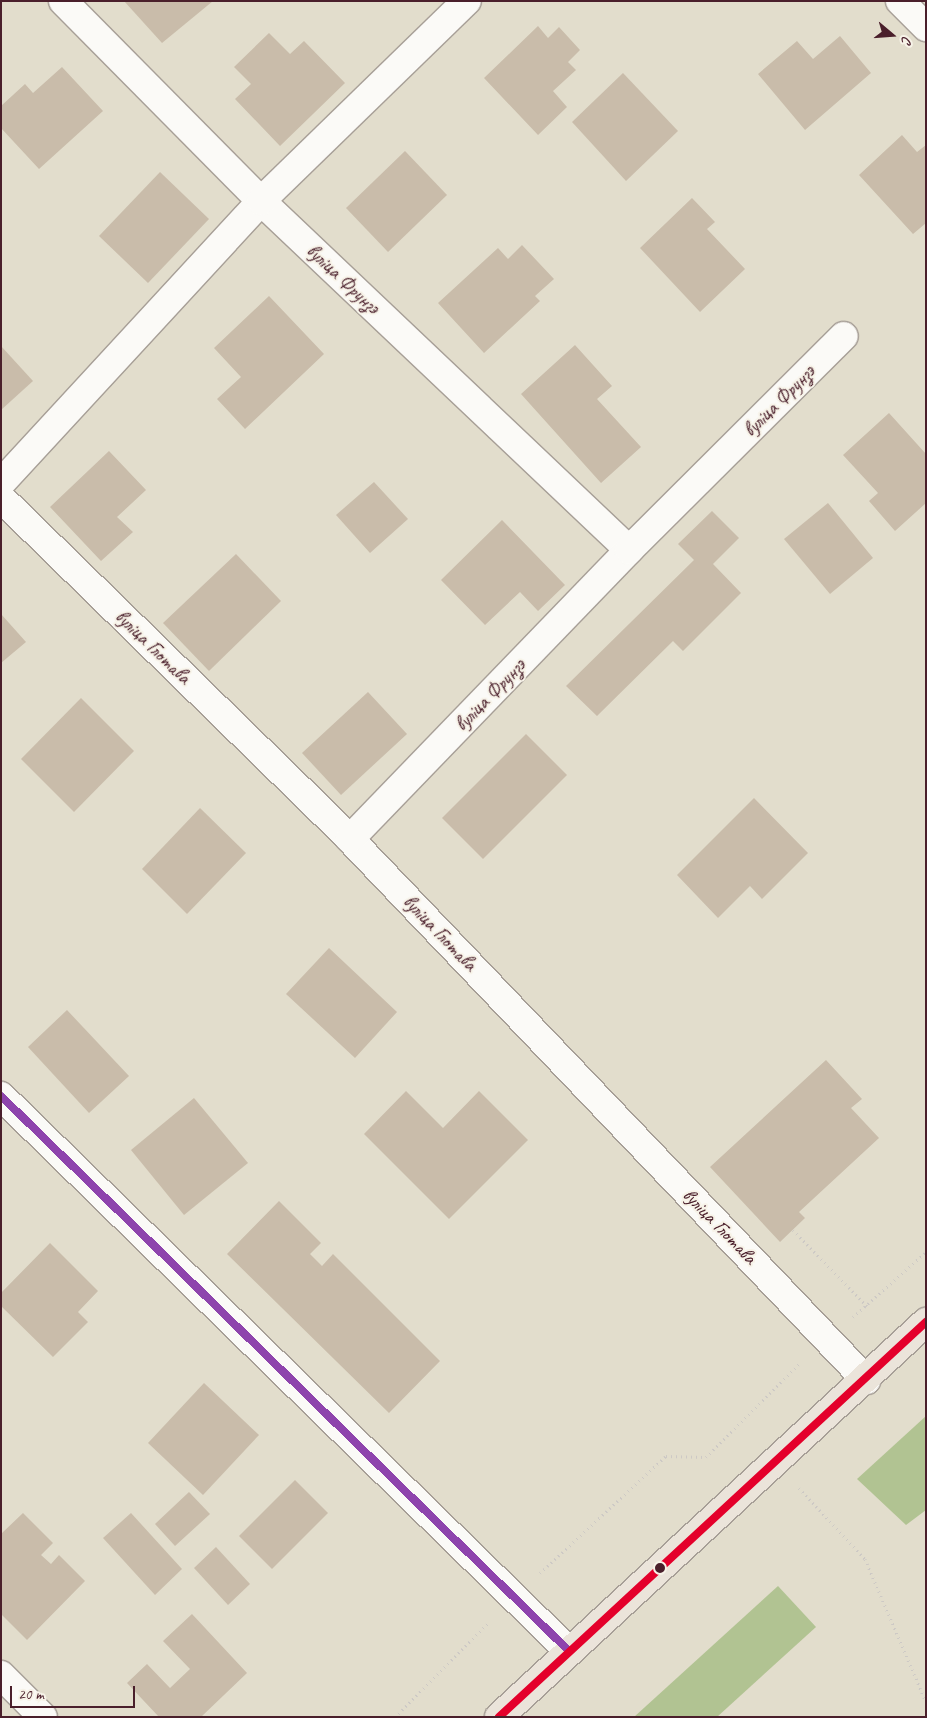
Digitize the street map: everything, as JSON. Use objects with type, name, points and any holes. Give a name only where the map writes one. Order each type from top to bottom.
[{"type":"main road","points":[[499,1717],[774,1461],[866,1380],[926,1322]]},
{"type":"street","name":"вуліца Фрунзэ","points":[[63,1],[261,201],[629,550]]},
{"type":"street","points":[[1,483],[261,201],[467,1]]},
{"type":"street","points":[[900,1],[926,27]]},
{"type":"street","name":"вуліца Фрунзэ","points":[[350,839],[629,550],[844,336]]},
{"type":"street","name":"вуліца Глотава","points":[[1,498],[350,839],[866,1380]]},
{"type":"street","points":[[1,1096],[569,1651]]},
{"type":"street","points":[[1,1675],[43,1717]]},
{"type":"path","points":[[793,1230],[867,1306]]},
{"type":"path","points":[[395,1717],[514,1597],[666,1456],[706,1457],[826,1337],[867,1306],[926,1252]]},
{"type":"path","points":[[774,1461],[865,1560],[926,1702]]},
{"type":"green space","points":[[926,1416],[926,1510],[906,1525],[857,1479]]},
{"type":"green space","points":[[778,1586],[816,1627],[717,1717],[634,1717]]},
{"type":"building","points":[[124,1],[213,1],[162,43]]},
{"type":"building","points":[[538,26],[548,38],[559,27],[580,50],[568,62],[576,70],[553,91],[567,107],[538,135],[484,78]]},
{"type":"building","points":[[269,33],[290,54],[304,41],[345,83],[280,146],[235,99],[251,84],[234,67]]},
{"type":"building","points":[[840,36],[871,73],[805,130],[758,74],[797,41],[813,59]]},
{"type":"building","points":[[62,67],[103,111],[39,169],[1,128],[1,106],[25,84],[33,93]]},
{"type":"building","points":[[623,73],[678,131],[626,181],[572,122]]},
{"type":"building","points":[[902,135],[917,152],[926,145],[926,223],[913,234],[859,175]]},
{"type":"building","points":[[405,151],[447,195],[388,252],[346,208]]},
{"type":"building","points":[[160,172],[209,219],[148,283],[99,236]]},
{"type":"building","points":[[692,198],[715,222],[707,229],[745,269],[700,312],[640,248]]},
{"type":"building","points":[[522,245],[554,279],[535,296],[540,301],[484,353],[438,303],[498,248],[508,259]]},
{"type":"building","points":[[269,296],[324,354],[245,429],[217,399],[241,377],[214,348]]},
{"type":"building","points":[[575,345],[612,386],[597,399],[641,447],[601,483],[521,394]]},
{"type":"building","points":[[1,346],[33,381],[1,410]]},
{"type":"building","points":[[889,413],[926,454],[926,503],[895,531],[869,501],[878,493],[843,455]]},
{"type":"building","points":[[109,451],[146,490],[117,517],[133,532],[101,561],[50,507]]},
{"type":"building","points":[[374,482],[408,519],[370,553],[336,515]]},
{"type":"building","points":[[828,503],[873,558],[830,594],[784,539]]},
{"type":"building","points":[[712,511],[739,538],[713,564],[741,593],[683,651],[673,641],[597,716],[566,686],[694,560],[678,544]]},
{"type":"building","points":[[502,520],[565,585],[538,611],[520,592],[485,625],[441,580]]},
{"type":"building","points":[[236,554],[281,601],[209,671],[163,623]]},
{"type":"building","points":[[1,614],[26,642],[1,663]]},
{"type":"building","points":[[368,692],[407,734],[341,795],[302,753]]},
{"type":"building","points":[[81,698],[134,751],[74,812],[21,759]]},
{"type":"building","points":[[526,734],[567,775],[483,859],[442,818]]},
{"type":"building","points":[[754,798],[808,853],[762,899],[750,886],[718,918],[677,875]]},
{"type":"building","points":[[200,808],[246,853],[187,914],[142,869]]},
{"type":"building","points":[[329,948],[397,1012],[355,1058],[286,994]]},
{"type":"building","points":[[67,1010],[129,1076],[89,1113],[28,1047]]},
{"type":"building","points":[[826,1060],[862,1099],[851,1108],[879,1138],[799,1212],[805,1218],[780,1242],[710,1167]]},
{"type":"building","points":[[406,1091],[443,1128],[479,1091],[528,1140],[449,1219],[364,1134]]},
{"type":"building","points":[[194,1098],[248,1163],[184,1215],[131,1150]]},
{"type":"building","points":[[279,1201],[321,1243],[310,1254],[322,1266],[333,1254],[440,1361],[389,1413],[227,1254]]},
{"type":"building","points":[[50,1243],[98,1291],[78,1312],[88,1322],[53,1357],[1,1306],[1,1293]]},
{"type":"building","points":[[204,1383],[259,1435],[203,1495],[148,1443]]},
{"type":"building","points":[[295,1480],[328,1513],[272,1569],[239,1536]]},
{"type":"building","points":[[189,1492],[210,1514],[175,1546],[155,1524]]},
{"type":"building","points":[[23,1513],[53,1543],[41,1555],[51,1564],[59,1555],[85,1581],[27,1640],[1,1614],[1,1534]]},
{"type":"building","points":[[131,1513],[182,1569],[155,1595],[103,1538]]},
{"type":"building","points":[[216,1547],[250,1584],[228,1605],[194,1568]]},
{"type":"building","points":[[192,1614],[247,1673],[201,1717],[159,1717],[127,1683],[147,1664],[170,1688],[190,1669],[163,1641]]},
{"type":"transit line","points":[[1,1096],[569,1651]]},
{"type":"transit line","points":[[499,1717],[926,1322]]}]
